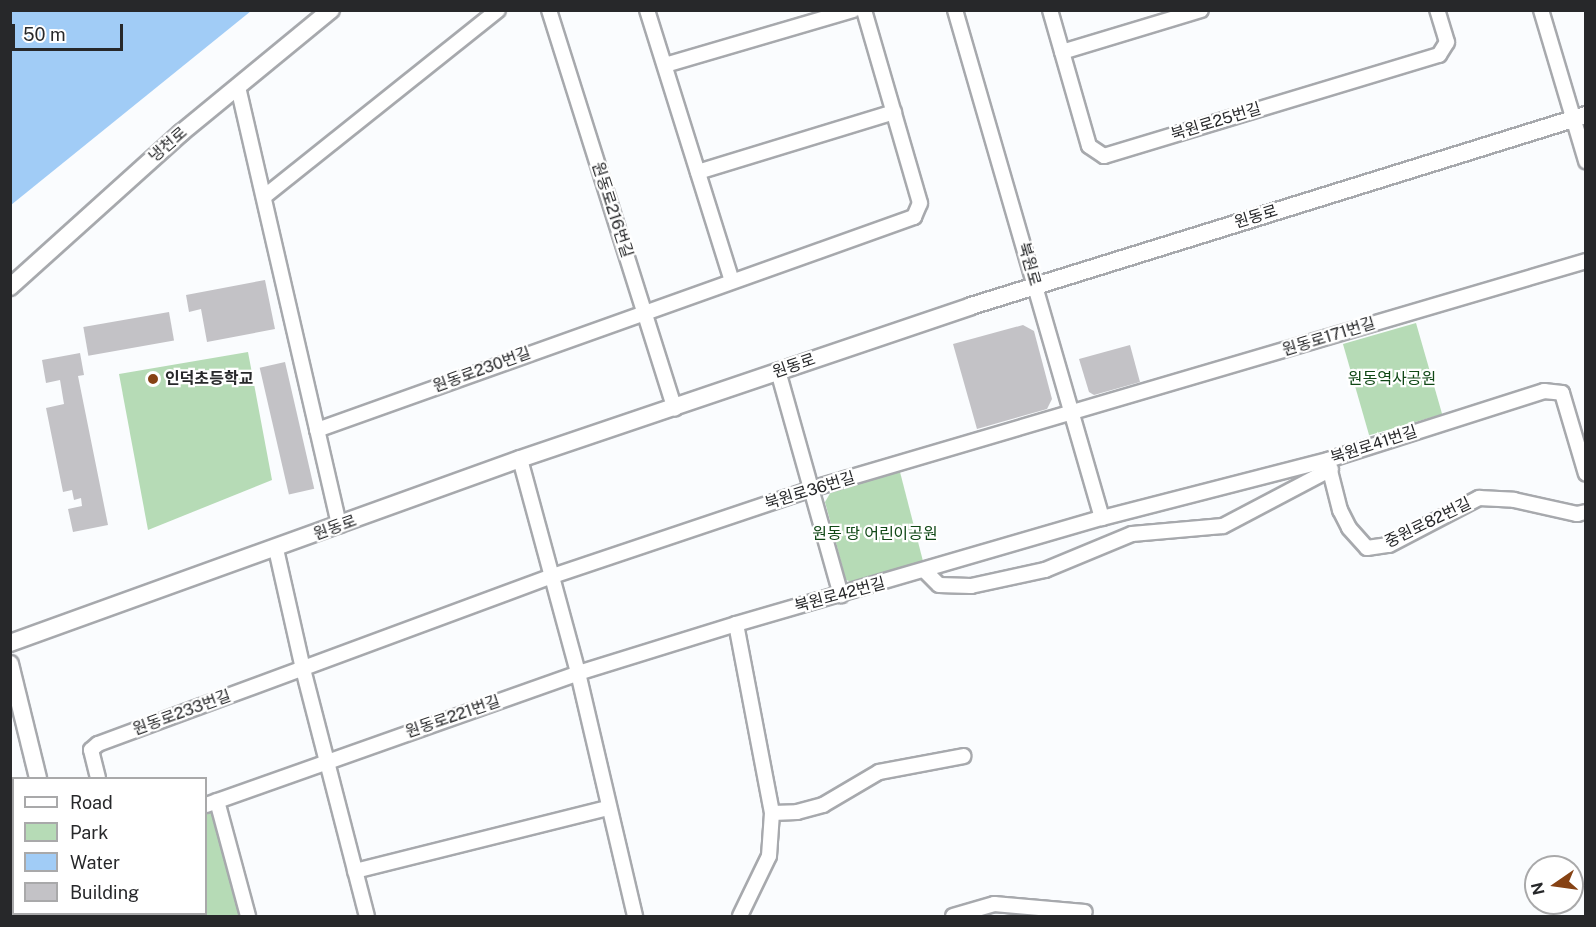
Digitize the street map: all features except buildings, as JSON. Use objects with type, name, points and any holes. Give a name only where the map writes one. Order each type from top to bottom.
[{"type":"street","name":"냉천로","points":[[10,287],[238,87],[331,10]]},
{"type":"street","points":[[265,196],[498,10]]},
{"type":"street","name":"원동로216번길","points":[[549,10],[675,409]]},
{"type":"street","points":[[647,10],[732,281]]},
{"type":"street","points":[[665,65],[853,10]]},
{"type":"street","points":[[645,311],[914,217],[920,203],[864,10]]},
{"type":"street","name":"북원로","points":[[956,10],[1102,518]]},
{"type":"street","name":"북원로25번길","points":[[1050,10],[1089,146],[1104,156],[1438,55],[1447,42],[1437,10]]},
{"type":"street","points":[[1062,52],[1202,10]]},
{"type":"street","points":[[1541,10],[1579,117],[1586,161]]},
{"type":"street","points":[[238,87],[265,196],[339,526]]},
{"type":"street","points":[[698,172],[894,112]]},
{"type":"street","name":"원동로","points":[[10,643],[276,549],[520,459],[675,409],[778,371],[1035,286],[1579,117]]},
{"type":"street","name":"원동로171번길","points":[[1072,413],[1586,261]]},
{"type":"street","name":"원동로230번길","points":[[317,430],[645,311]]},
{"type":"street","points":[[778,371],[841,595]]},
{"type":"street","name":"북원로41번길","points":[[1102,518],[1329,465],[1555,390],[1562,393],[1586,474]]},
{"type":"street","name":"북원로36번길","points":[[550,577],[812,489],[1072,413]]},
{"type":"street","points":[[520,459],[550,577],[578,673],[635,916]]},
{"type":"street","points":[[926,572],[939,585],[971,586],[1045,570],[1132,534],[1223,526],[1329,465]]},
{"type":"street","name":"중원로82번길","points":[[1329,465],[1340,510],[1349,528],[1368,548],[1389,545],[1479,498],[1514,500],[1577,514],[1586,512]]},
{"type":"street","name":"북원로42번길","points":[[578,673],[736,624],[926,572],[1102,518]]},
{"type":"street","points":[[276,549],[303,669],[367,916]]},
{"type":"street","points":[[303,669],[550,577]]},
{"type":"street","points":[[736,624],[772,813],[769,856],[740,916]]},
{"type":"street","points":[[10,664],[15,702],[38,777]]},
{"type":"street","name":"원동로233번길","points":[[98,777],[91,750],[98,744],[303,669]]},
{"type":"street","name":"원동로221번길","points":[[327,761],[578,673]]},
{"type":"street","points":[[772,813],[797,812],[823,805],[879,772],[964,756]]},
{"type":"street","points":[[248,916],[211,803],[327,761]]},
{"type":"street","points":[[355,871],[608,807]]},
{"type":"street","points":[[953,916],[994,904],[1085,912]]},
{"type":"green space","name":"원동역사공원","points":[[1416,323],[1442,414],[1369,435],[1343,344]]},
{"type":"green space","points":[[248,352],[272,480],[148,530],[119,374]]},
{"type":"green space","name":"원동 땅 어린이공원","points":[[900,472],[924,565],[855,583],[846,580],[825,502],[832,490]]},
{"type":"green space","points":[[217,801],[248,916],[133,916],[207,915],[207,805]]},
{"type":"water","points":[[11,10],[251,10],[251,11],[11,205]]},
{"type":"place","name":"인덕초등학교","points":[[153,379]]}]
